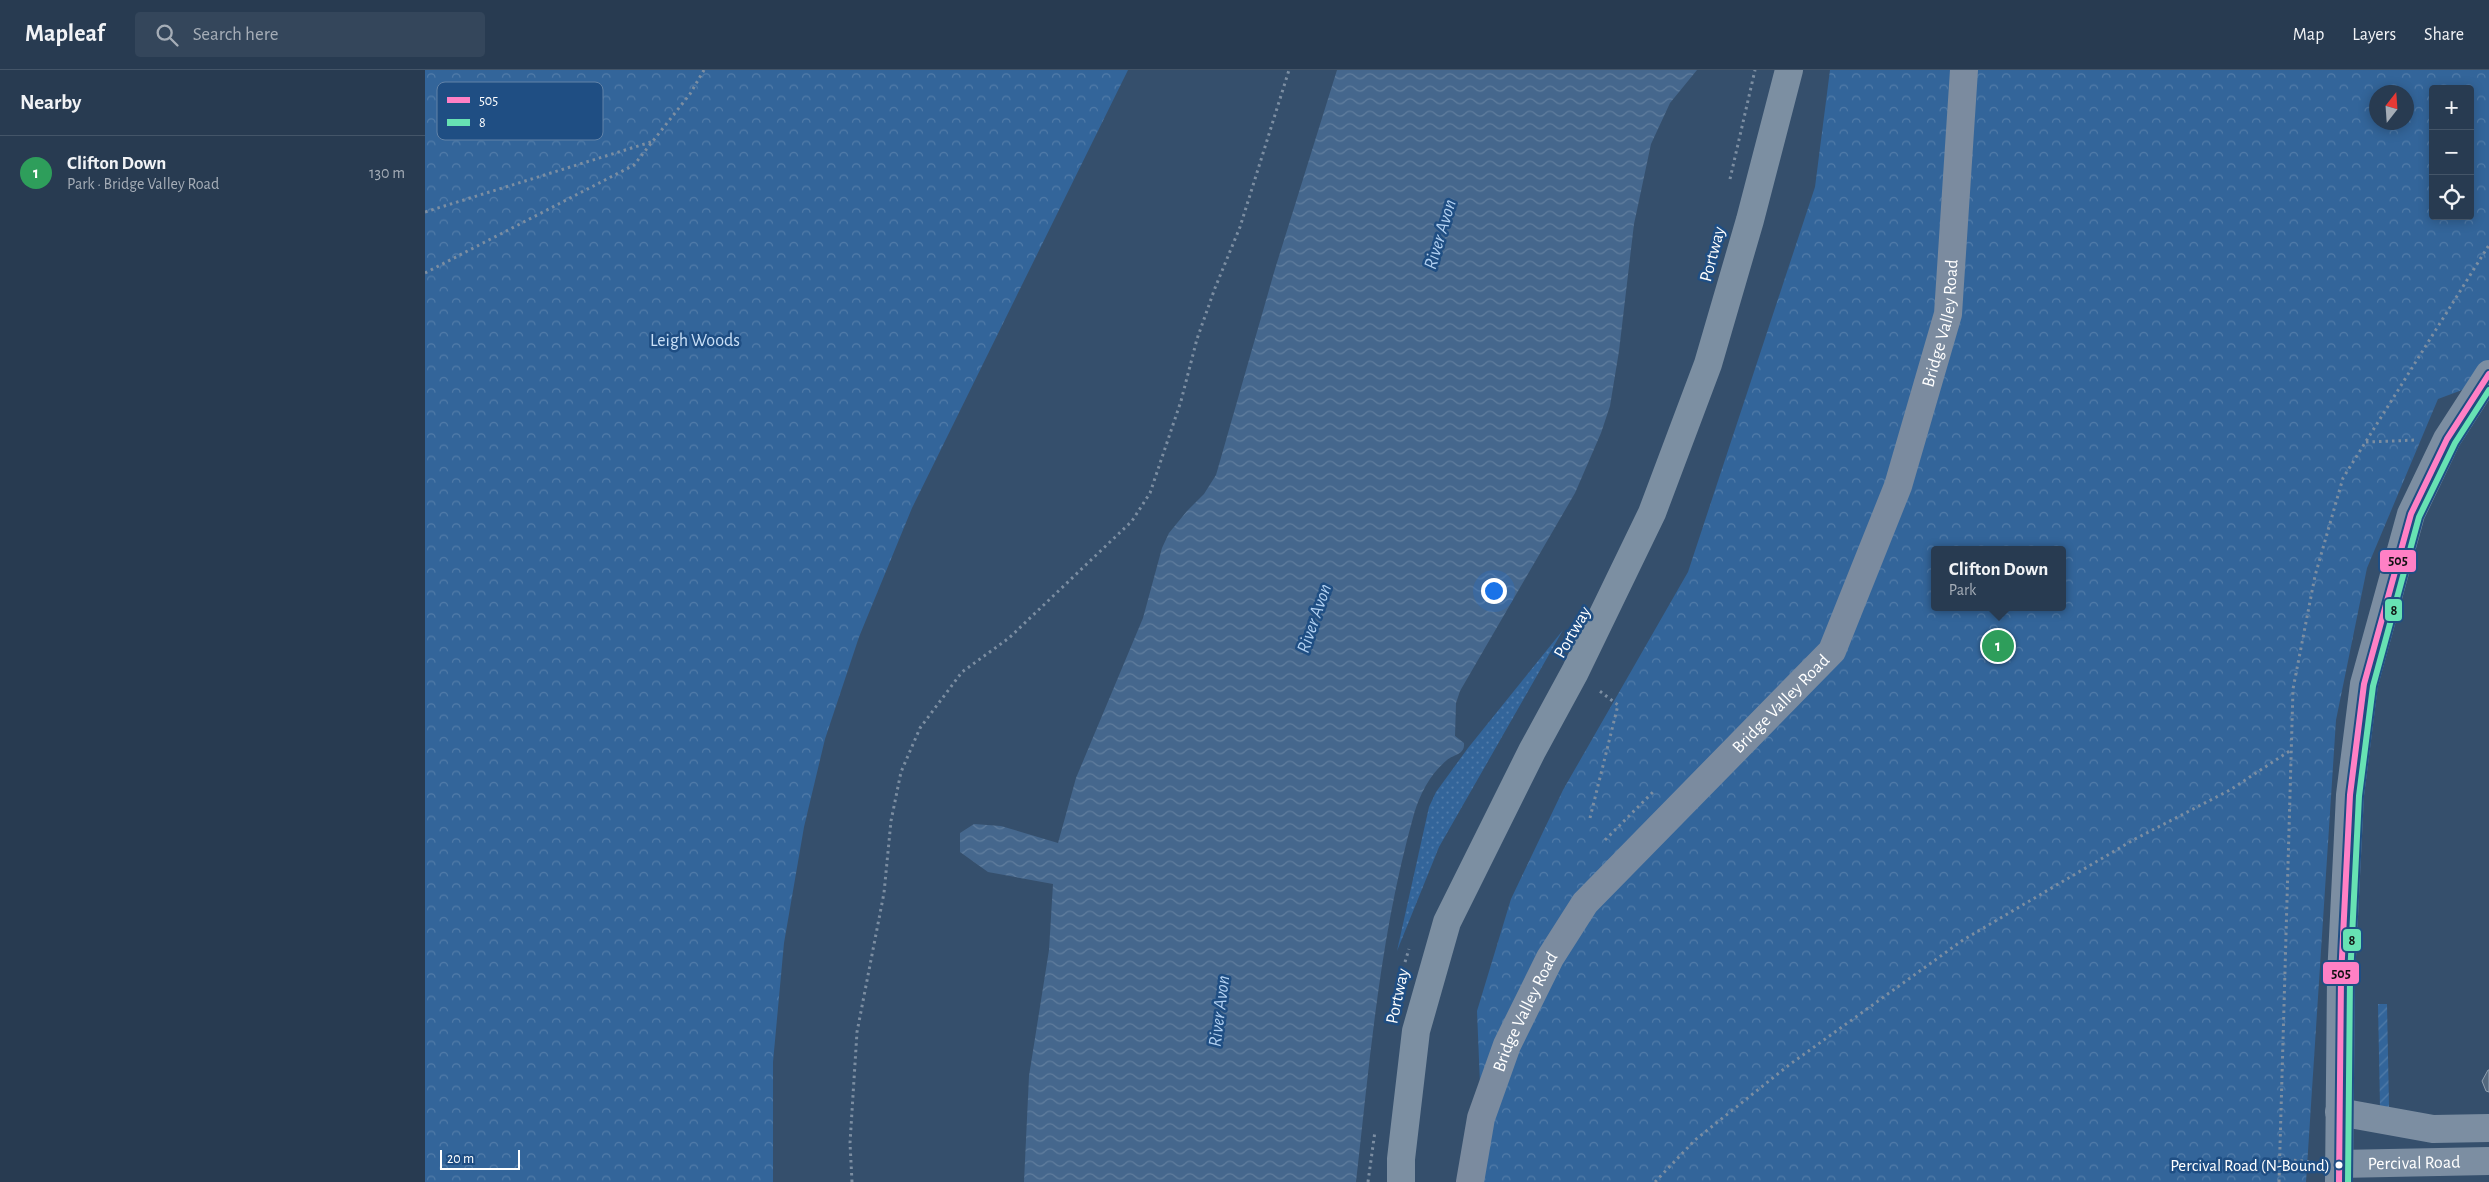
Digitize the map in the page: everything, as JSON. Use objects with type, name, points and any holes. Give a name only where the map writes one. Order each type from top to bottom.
[{"type":"highway","name":"Portway","points":[[1401,1182],[1401,1159],[1416,1031],[1447,922],[1532,751],[1575,672],[1652,513],[1708,364],[1750,220],[1789,70]]},
{"type":"main road","name":"Bridge Valley Road","points":[[1470,1182],[1481,1118],[1507,1045],[1550,958],[1585,903],[1832,651],[1898,486],[1948,314],[1964,70]]},
{"type":"street","points":[[2339,1173],[2341,977],[2350,795],[2364,684],[2411,514],[2447,439],[2478,404],[2489,374]]},
{"type":"street","points":[[2339,1112],[2433,1129],[2489,1128]]},
{"type":"street","name":"Percival Road","points":[[2339,1173],[2489,1161]]},
{"type":"path","points":[[425,273],[634,165],[690,94],[704,70]]},
{"type":"path","points":[[852,1182],[850,1143],[857,1032],[884,893],[891,821],[901,772],[920,728],[962,672],[1009,638],[1132,521],[1150,493],[1181,401],[1197,340],[1215,288],[1240,227],[1289,70]]},
{"type":"path","points":[[1730,180],[1755,70]]},
{"type":"path","points":[[425,212],[653,142]]},
{"type":"path","points":[[2279,1182],[2293,689],[2315,576],[2343,478],[2489,245]]},
{"type":"path","points":[[2365,442],[2447,439]]},
{"type":"path","points":[[1590,818],[1618,705]]},
{"type":"path","points":[[1655,1182],[1695,1140],[1789,1065],[1963,940],[2135,839],[2230,790],[2291,750]]},
{"type":"path","points":[[1602,844],[1620,823],[1656,789]]},
{"type":"path","name":"Portway","points":[[1404,965],[1409,947]]},
{"type":"path","points":[[1368,1182],[1375,1127]]},
{"type":"green space","name":"Leigh Woods","points":[[425,70],[1128,70],[912,508],[859,637],[825,739],[804,827],[784,943],[773,1062],[773,1182],[425,1182]]},
{"type":"green space","points":[[1830,70],[2489,70],[2489,380],[2438,399],[2367,568],[2336,720],[2306,1182],[1484,1182],[1477,1011],[1511,899],[1563,790],[1688,572],[1815,187]]},
{"type":"green space","points":[[1563,630],[1439,847],[1397,951],[1429,807],[1436,792],[1468,748]]},
{"type":"green space","points":[[2378,1004],[2387,1004],[2389,1107],[2380,1107]]},
{"type":"water","name":"River Avon","points":[[1337,70],[1697,70],[1670,103],[1651,144],[1634,224],[1619,351],[1610,406],[1601,433],[1575,493],[1460,691],[1456,703],[1455,736],[1464,743],[1463,750],[1447,760],[1431,778],[1419,799],[1414,814],[1402,859],[1384,951],[1356,1182],[1024,1182],[1029,1076],[1049,950],[1053,884],[988,872],[960,852],[960,833],[974,824],[1001,826],[1058,843],[1076,778],[1143,618],[1162,548],[1169,533],[1204,494],[1216,475],[1275,269]]},
{"type":"building","points":[[2488,1070],[2489,1092],[2486,1091],[2482,1081]]},
{"type":"transit line","name":"505","points":[[2339,1182],[2341,977],[2350,795],[2364,684],[2411,514],[2447,439],[2489,374]]},
{"type":"transit line","name":"8","points":[[2348,1182],[2350,977],[2359,796],[2373,686],[2419,517],[2455,443],[2489,390]]},
{"type":"place","name":"Clifton Down","points":[[1998,646]]},
{"type":"place","name":"Percival Road (N-Bound)","points":[[2339,1165]]}]
